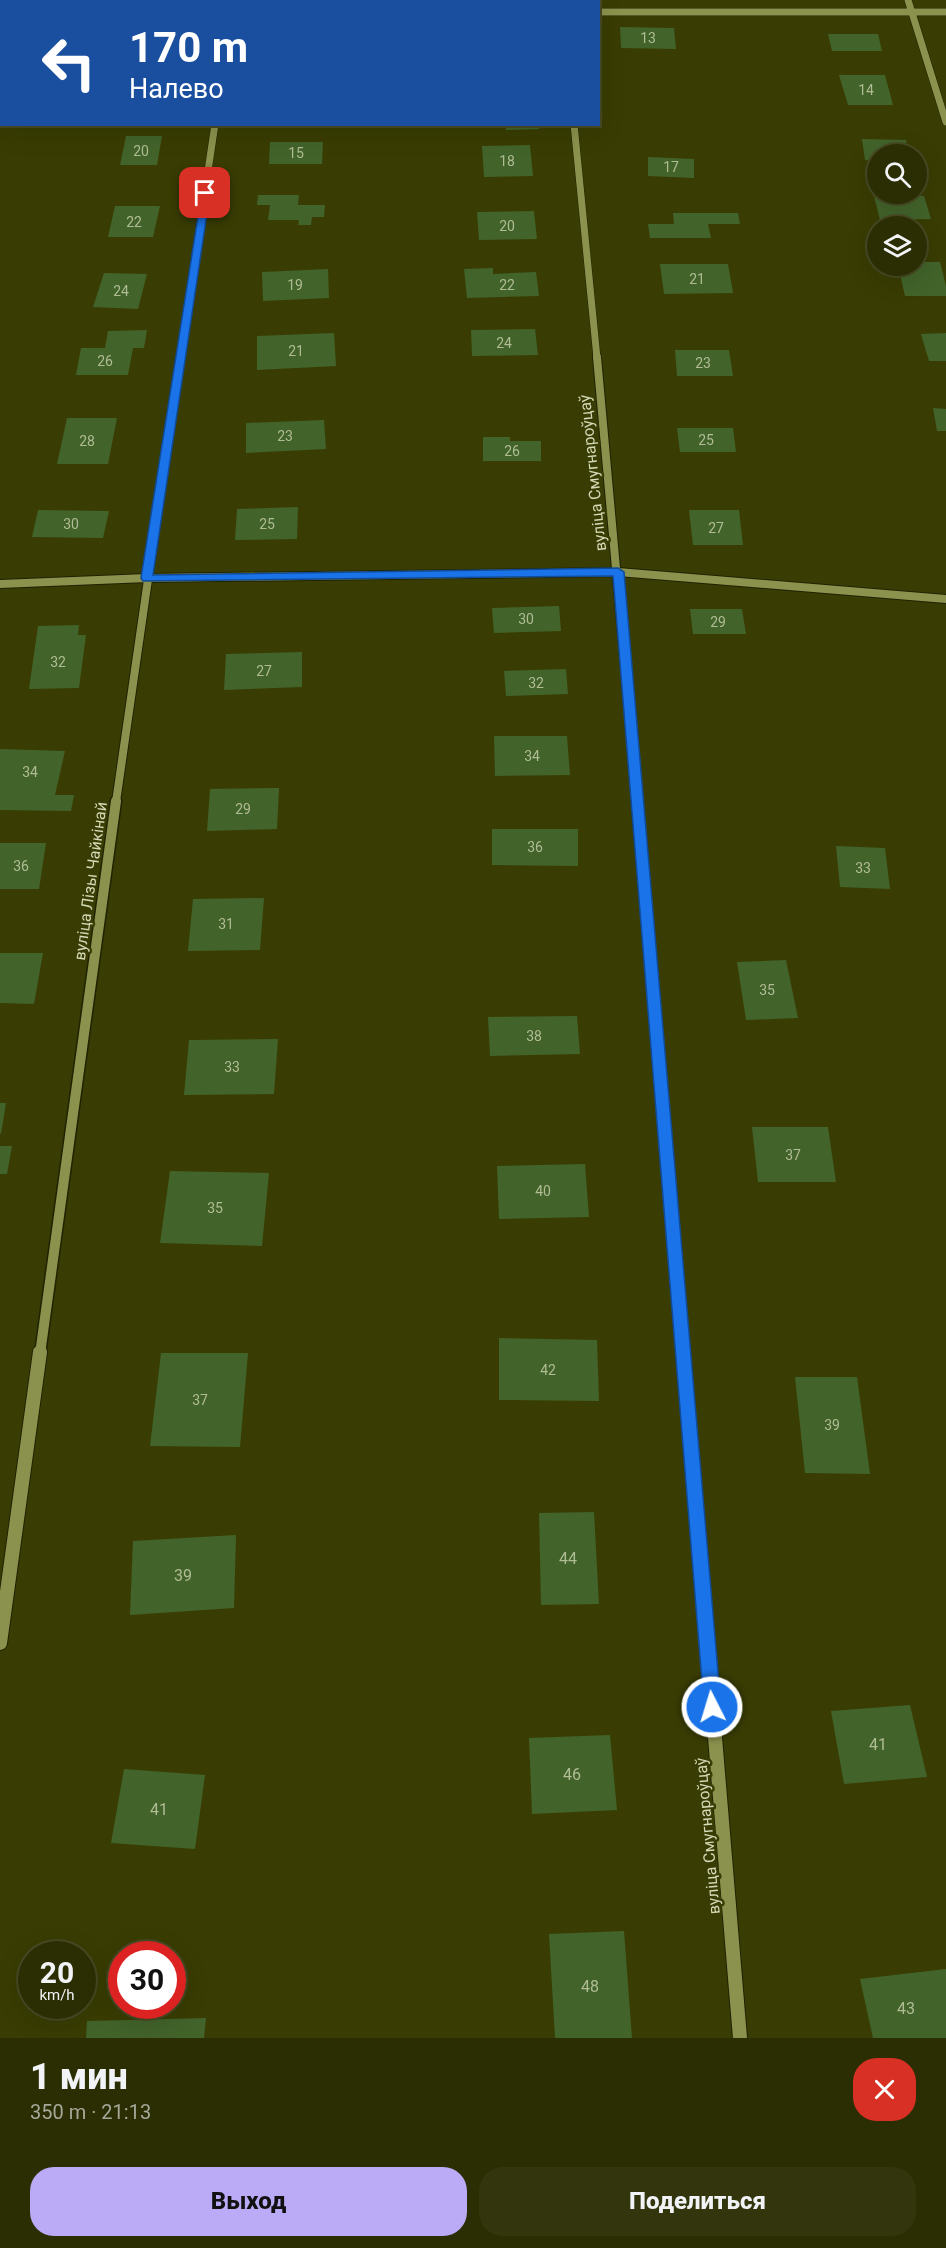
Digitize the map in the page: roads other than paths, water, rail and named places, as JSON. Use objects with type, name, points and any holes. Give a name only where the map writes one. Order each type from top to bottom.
[{"type":"street","points":[[908,0],[946,122]]},
{"type":"street","points":[[600,12],[946,12]]},
{"type":"street","name":"вуліца Лізы Чайкінай","points":[[0,1643],[147,578],[216,126]]},
{"type":"street","name":"вуліца Смугнароўцаў","points":[[574,126],[618,572],[740,2038]]},
{"type":"street","points":[[0,585],[147,578],[618,572],[946,599]]}]
